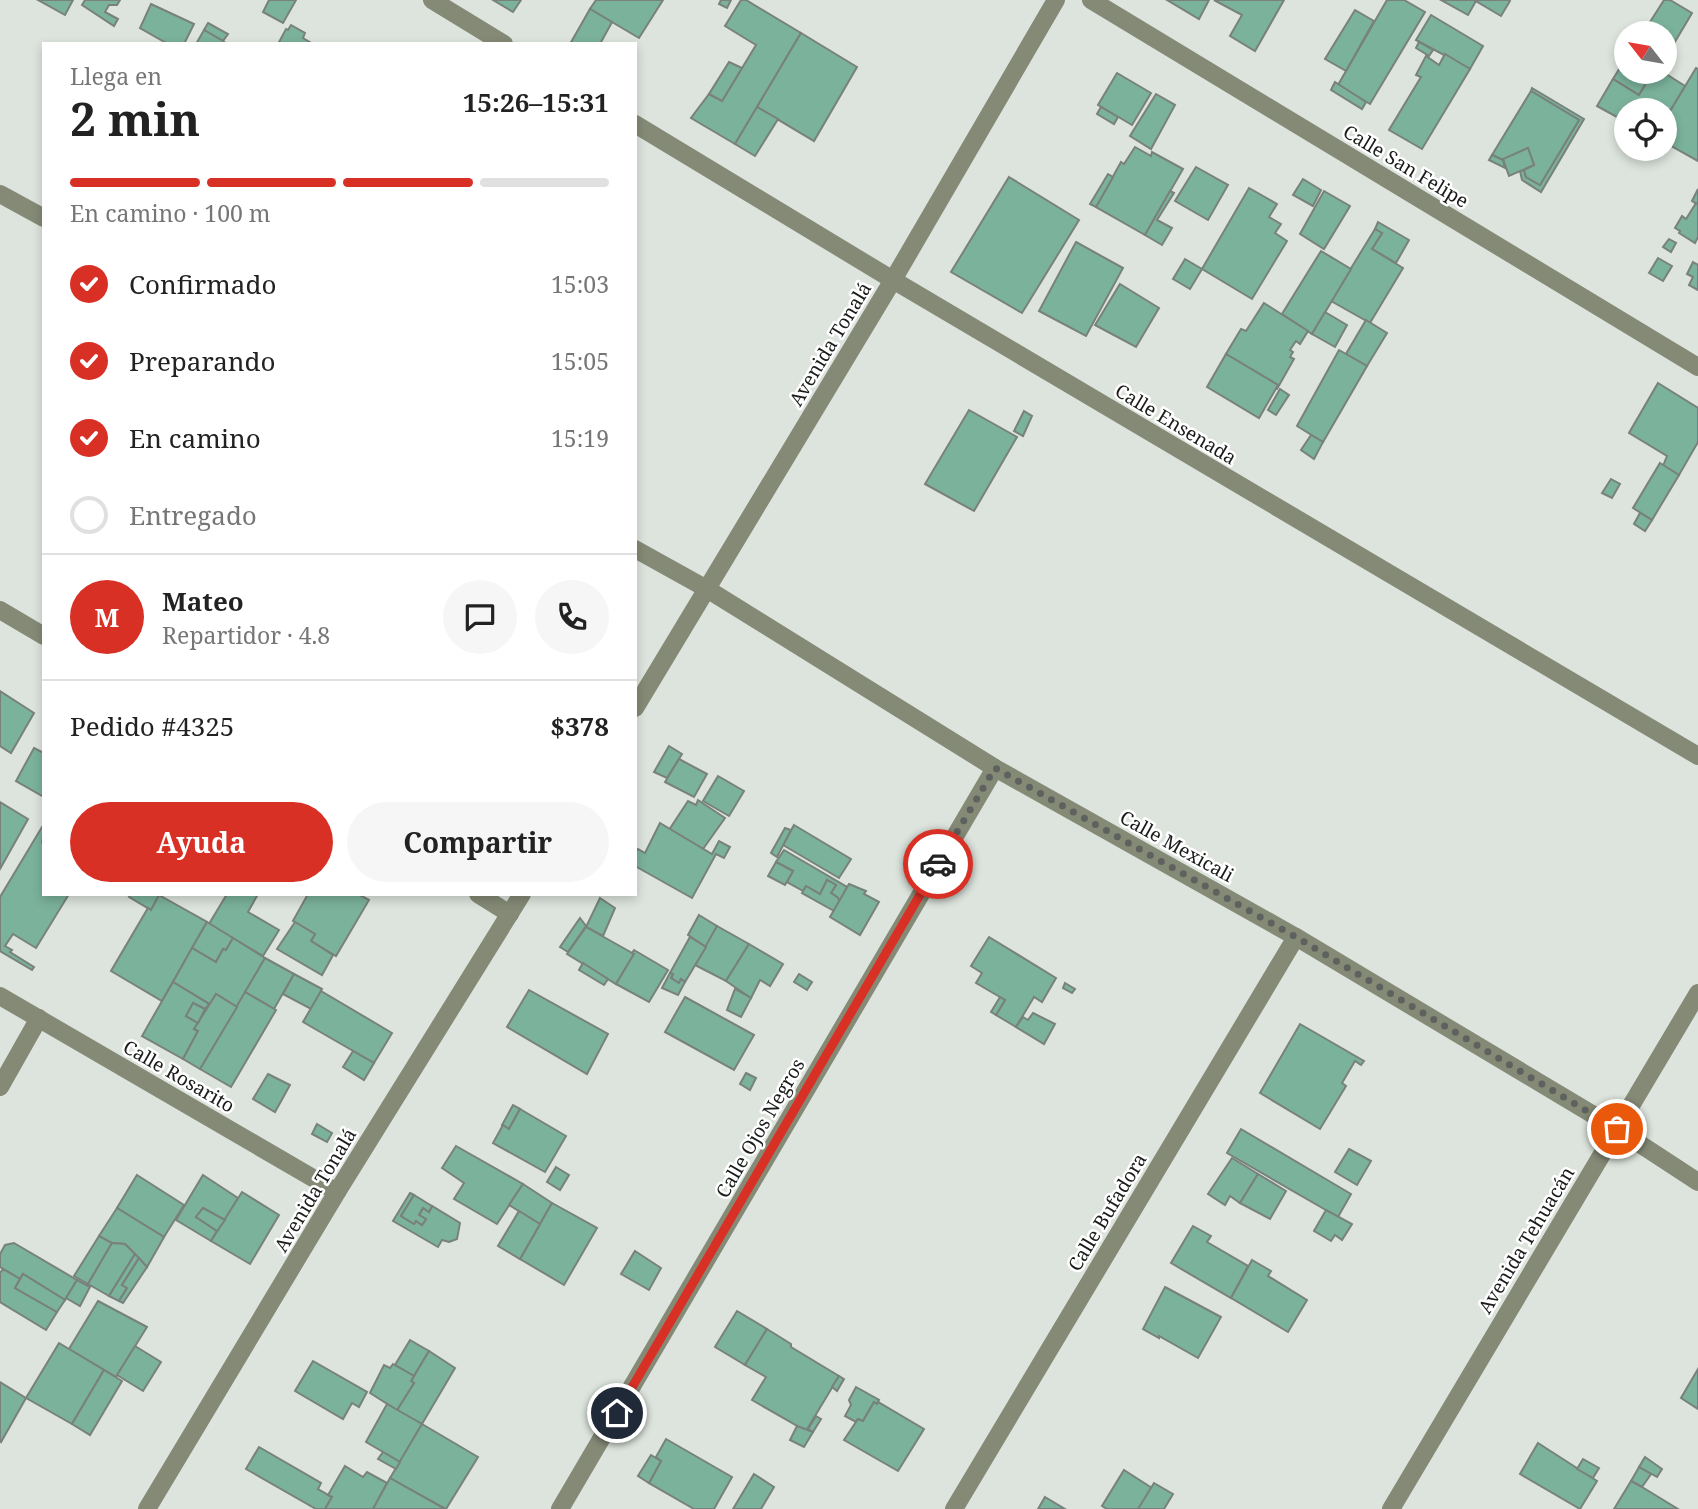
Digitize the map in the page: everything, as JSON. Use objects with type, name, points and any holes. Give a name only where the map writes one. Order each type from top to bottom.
[{"type":"street","points":[[432,0],[501,42]]},
{"type":"street","name":"Avenida Tonalá","points":[[637,705],[892,280],[1055,0]]},
{"type":"street","name":"Calle San Felipe","points":[[1091,0],[1698,367]]},
{"type":"street","name":"Calle Ensenada","points":[[637,125],[892,280],[1698,756]]},
{"type":"street","points":[[0,194],[42,217]]},
{"type":"street","name":"Calle Mexicali","points":[[637,549],[707,589],[995,768],[1296,937],[1617,1129],[1698,1182]]},
{"type":"street","points":[[0,610],[42,635]]},
{"type":"street","name":"Calle Ojos Negros","points":[[561,1509],[995,768]]},
{"type":"street","points":[[481,896],[510,914]]},
{"type":"street","name":"Avenida Tonalá","points":[[147,1509],[337,1192],[521,896]]},
{"type":"street","name":"Calle Bufadora","points":[[954,1509],[1296,937]]},
{"type":"street","name":"Avenida Tehuacán","points":[[1391,1509],[1698,993]]},
{"type":"street","name":"Calle Rosarito","points":[[0,996],[337,1192]]},
{"type":"street","points":[[0,1087],[39,1018]]},
{"type":"building","points":[[38,0],[73,0],[65,15]]},
{"type":"building","points":[[85,0],[120,0],[117,5],[109,5],[105,12],[118,19],[114,26],[82,5]]},
{"type":"building","points":[[269,0],[296,0],[283,23],[263,12]]},
{"type":"building","points":[[493,0],[521,0],[513,12]]},
{"type":"building","points":[[596,0],[663,0],[639,38],[590,9]]},
{"type":"building","points":[[721,0],[731,0],[727,8],[719,4]]},
{"type":"building","points":[[741,0],[746,0],[801,33],[735,144],[691,118],[709,94],[722,101],[756,45],[725,26]]},
{"type":"building","points":[[1167,0],[1209,0],[1199,19]]},
{"type":"building","points":[[1214,0],[1284,0],[1255,51],[1230,36],[1242,15]]},
{"type":"building","points":[[1387,0],[1404,0],[1425,12],[1370,104],[1338,85]]},
{"type":"building","points":[[1441,0],[1474,0],[1476,1],[1468,15]]},
{"type":"building","points":[[1474,0],[1509,0],[1510,1],[1501,16]]},
{"type":"building","points":[[1664,0],[1670,0],[1692,13],[1677,38],[1677,21],[1651,21]]},
{"type":"building","points":[[151,4],[194,24],[185,42],[164,42],[140,28]]},
{"type":"building","points":[[590,9],[612,22],[601,42],[571,42]]},
{"type":"building","points":[[1355,10],[1374,21],[1346,71],[1325,59]]},
{"type":"building","points":[[1431,15],[1483,46],[1470,69],[1416,40]]},
{"type":"building","points":[[208,23],[228,34],[223,41],[204,30]]},
{"type":"building","points":[[291,25],[305,33],[303,38],[310,42],[279,42],[286,29]]},
{"type":"building","points":[[204,30],[224,42],[197,42]]},
{"type":"building","points":[[801,33],[857,67],[814,141],[757,107]]},
{"type":"building","points":[[1419,42],[1433,50],[1429,56],[1416,48]]},
{"type":"building","points":[[1445,54],[1470,69],[1422,149],[1389,130],[1421,77],[1416,75],[1426,56],[1439,65]]},
{"type":"building","points":[[729,62],[742,68],[722,101],[709,94]]},
{"type":"building","points":[[1696,68],[1698,69],[1698,161],[1677,149],[1677,99]]},
{"type":"building","points":[[1117,73],[1151,93],[1132,125],[1098,105]]},
{"type":"building","points":[[1613,79],[1614,84],[1621,84],[1639,95],[1646,84],[1677,84],[1677,81],[1685,86],[1677,99],[1614,98],[1614,115],[1597,106]]},
{"type":"building","points":[[1335,82],[1366,102],[1362,109],[1331,90]]},
{"type":"building","points":[[1621,84],[1646,84],[1639,95]]},
{"type":"building","points":[[1532,88],[1584,119],[1541,192],[1522,180],[1520,171],[1524,170],[1526,177],[1540,185],[1579,120],[1531,91]]},
{"type":"building","points":[[1531,91],[1579,120],[1540,185],[1526,177],[1524,170],[1534,165],[1528,148],[1503,160],[1492,155]]},
{"type":"building","points":[[1156,94],[1175,105],[1151,149],[1130,136]]},
{"type":"building","points":[[757,107],[778,119],[755,156],[735,144]]},
{"type":"building","points":[[1101,107],[1118,117],[1114,124],[1097,114]]},
{"type":"building","points":[[1135,147],[1151,156],[1152,152],[1183,169],[1145,235],[1096,207],[1121,162],[1124,164]]},
{"type":"building","points":[[1528,148],[1534,165],[1509,176],[1503,159]]},
{"type":"building","points":[[1492,155],[1503,160],[1505,168],[1489,160]]},
{"type":"building","points":[[1196,167],[1228,185],[1208,220],[1175,201]]},
{"type":"building","points":[[1108,174],[1113,177],[1096,207],[1090,204]]},
{"type":"building","points":[[1009,177],[1079,220],[1022,313],[951,272]]},
{"type":"building","points":[[1303,179],[1321,190],[1313,206],[1293,195]]},
{"type":"building","points":[[1249,188],[1277,204],[1269,217],[1281,224],[1275,233],[1287,241],[1252,299],[1202,269]]},
{"type":"building","points":[[1698,189],[1698,205],[1692,201]]},
{"type":"building","points":[[1170,191],[1174,193],[1157,220],[1172,228],[1162,245],[1145,235]]},
{"type":"building","points":[[1324,191],[1350,206],[1324,249],[1300,234]]},
{"type":"building","points":[[1696,203],[1698,237],[1695,243],[1675,228],[1682,216],[1686,219]]},
{"type":"building","points":[[1378,222],[1409,240],[1396,263],[1372,249],[1382,233],[1375,229]]},
{"type":"building","points":[[1375,229],[1382,233],[1372,249],[1403,268],[1370,323],[1331,301]]},
{"type":"building","points":[[1669,239],[1676,243],[1671,252],[1663,247]]},
{"type":"building","points":[[1076,242],[1123,268],[1086,336],[1039,311]]},
{"type":"building","points":[[1321,251],[1351,269],[1312,334],[1282,314]]},
{"type":"building","points":[[1658,258],[1672,266],[1663,281],[1649,273]]},
{"type":"building","points":[[1185,259],[1202,269],[1190,289],[1173,279]]},
{"type":"building","points":[[1693,262],[1698,265],[1698,290],[1689,285],[1693,277],[1687,274]]},
{"type":"building","points":[[1120,284],[1159,308],[1136,347],[1095,325]]},
{"type":"building","points":[[1264,303],[1308,331],[1300,344],[1296,341],[1290,350],[1293,352],[1290,357],[1294,359],[1277,389],[1275,388],[1278,385],[1226,354],[1241,329],[1246,331]]},
{"type":"building","points":[[1325,312],[1347,325],[1335,347],[1312,334]]},
{"type":"building","points":[[1366,320],[1387,333],[1367,366],[1346,354]]},
{"type":"building","points":[[1339,350],[1367,366],[1323,442],[1297,426]]},
{"type":"building","points":[[1226,354],[1278,385],[1259,418],[1207,387]]},
{"type":"building","points":[[1658,383],[1698,408],[1698,442],[1679,475],[1663,466],[1667,456],[1629,433]]},
{"type":"building","points":[[1280,389],[1289,395],[1276,415],[1268,410]]},
{"type":"building","points":[[969,410],[1017,437],[974,511],[925,484]]},
{"type":"building","points":[[1024,411],[1032,416],[1023,436],[1014,431]]},
{"type":"building","points":[[1311,435],[1323,442],[1314,459],[1301,450]]},
{"type":"building","points":[[1660,463],[1679,475],[1652,520],[1633,508]]},
{"type":"building","points":[[1611,479],[1620,484],[1612,498],[1602,493]]},
{"type":"building","points":[[1640,513],[1652,520],[1645,531],[1634,524]]},
{"type":"building","points":[[0,691],[34,713],[11,753],[0,746]]},
{"type":"building","points":[[669,746],[682,754],[667,778],[654,772]]},
{"type":"building","points":[[34,748],[42,752],[42,796],[16,781]]},
{"type":"building","points":[[679,759],[707,774],[694,797],[665,782]]},
{"type":"building","points":[[718,776],[744,791],[729,816],[703,801]]},
{"type":"building","points":[[698,800],[725,818],[703,849],[669,830],[688,801],[696,805]]},
{"type":"building","points":[[0,802],[28,819],[0,869]]},
{"type":"building","points":[[660,823],[712,854],[719,841],[730,847],[724,858],[716,854],[692,898],[637,867],[637,850],[645,853]]},
{"type":"building","points":[[794,825],[851,859],[839,878],[783,845]]},
{"type":"building","points":[[42,827],[42,896],[68,896],[36,948],[13,934],[5,946],[34,967],[32,970],[0,951],[0,897]]},
{"type":"building","points":[[785,828],[791,830],[777,857],[771,853]]},
{"type":"building","points":[[784,850],[847,887],[840,901],[831,893],[836,885],[827,880],[820,894],[806,886],[803,891],[787,882],[793,871],[776,862]]},
{"type":"building","points":[[776,862],[793,871],[785,885],[768,876]]},
{"type":"building","points":[[827,880],[836,885],[831,893],[840,901],[834,911],[802,893],[806,886],[820,894]]},
{"type":"building","points":[[849,884],[866,891],[864,894],[879,902],[860,935],[830,917]]},
{"type":"building","points":[[130,896],[158,896],[151,910]]},
{"type":"building","points":[[161,896],[207,922],[162,1001],[111,971],[148,908],[151,910]]},
{"type":"building","points":[[226,896],[257,896],[248,912],[279,930],[263,956],[209,924]]},
{"type":"building","points":[[307,896],[362,896],[369,900],[336,956],[311,941],[315,934],[293,921]]},
{"type":"building","points":[[600,898],[615,908],[603,936],[586,927]]},
{"type":"building","points":[[699,915],[717,926],[706,947],[688,935]]},
{"type":"building","points":[[580,918],[586,926],[568,952],[560,947]]},
{"type":"building","points":[[207,922],[233,938],[216,962],[192,948]]},
{"type":"building","points":[[295,922],[315,934],[311,941],[333,955],[322,975],[277,949]]},
{"type":"building","points":[[717,926],[749,944],[726,981],[695,965]]},
{"type":"building","points":[[586,927],[634,954],[616,984],[567,954]]},
{"type":"building","points":[[690,937],[706,947],[685,982],[681,979],[679,983],[671,978],[673,974],[670,973]]},
{"type":"building","points":[[989,937],[1056,978],[1042,1002],[1034,997],[1016,1027],[996,1015],[1005,1000],[976,983],[982,973],[971,966]]},
{"type":"building","points":[[233,938],[265,958],[237,1007],[216,994],[210,1004],[173,982],[192,948],[216,962]]},
{"type":"building","points":[[749,944],[783,964],[770,986],[760,980],[751,998],[726,981]]},
{"type":"building","points":[[634,950],[668,970],[649,1002],[616,984]]},
{"type":"building","points":[[265,958],[294,974],[274,1009],[245,992]]},
{"type":"building","points":[[583,963],[608,979],[604,985],[579,970]]},
{"type":"building","points":[[670,973],[673,974],[671,978],[679,983],[681,979],[685,982],[678,995],[662,988]]},
{"type":"building","points":[[294,974],[322,989],[311,1009],[283,994]]},
{"type":"building","points":[[799,974],[812,982],[807,990],[794,982]]},
{"type":"building","points":[[173,982],[209,1004],[205,1009],[193,1003],[186,1016],[198,1023],[194,1029],[198,1031],[183,1059],[142,1036]]},
{"type":"building","points":[[1065,983],[1075,989],[1072,993],[1063,988]]},
{"type":"building","points":[[735,989],[751,998],[741,1017],[727,1010]]},
{"type":"building","points":[[529,990],[608,1034],[587,1074],[507,1027]]},
{"type":"building","points":[[321,991],[392,1033],[374,1063],[303,1022]]},
{"type":"building","points":[[245,992],[276,1010],[231,1087],[200,1069]]},
{"type":"building","points":[[216,994],[237,1007],[200,1069],[183,1059],[198,1031],[194,1029]]},
{"type":"building","points":[[685,997],[754,1035],[734,1070],[665,1032]]},
{"type":"building","points":[[1000,997],[1005,1000],[996,1015],[991,1012]]},
{"type":"building","points":[[193,1003],[205,1009],[198,1023],[186,1016]]},
{"type":"building","points":[[1033,1013],[1055,1024],[1044,1044],[1016,1027],[1023,1017],[1028,1020]]},
{"type":"building","points":[[1300,1024],[1364,1061],[1361,1065],[1355,1061],[1342,1083],[1346,1086],[1320,1129],[1260,1093]]},
{"type":"building","points":[[353,1051],[374,1063],[364,1080],[343,1067]]},
{"type":"building","points":[[746,1073],[756,1078],[750,1090],[740,1084]]},
{"type":"building","points":[[268,1074],[290,1085],[275,1112],[253,1099]]},
{"type":"building","points":[[513,1105],[520,1109],[509,1129],[502,1125]]},
{"type":"building","points":[[520,1109],[566,1136],[545,1172],[493,1143],[503,1125],[509,1129]]},
{"type":"building","points":[[317,1124],[332,1133],[327,1142],[312,1134]]},
{"type":"building","points":[[1241,1129],[1351,1194],[1338,1217],[1227,1153]]},
{"type":"building","points":[[456,1146],[523,1184],[497,1224],[454,1199],[464,1183],[442,1168]]},
{"type":"building","points":[[1349,1149],[1371,1161],[1357,1185],[1335,1172]]},
{"type":"building","points":[[1232,1158],[1258,1174],[1240,1203],[1230,1196],[1225,1205],[1208,1194]]},
{"type":"building","points":[[556,1167],[569,1175],[560,1190],[547,1182]]},
{"type":"building","points":[[1258,1174],[1286,1191],[1270,1219],[1240,1203]]},
{"type":"building","points":[[137,1175],[184,1205],[164,1237],[117,1208]]},
{"type":"building","points":[[203,1175],[238,1198],[225,1220],[203,1208],[196,1217],[217,1231],[211,1241],[176,1220]]},
{"type":"building","points":[[523,1184],[552,1203],[540,1224],[509,1205]]},
{"type":"building","points":[[242,1192],[279,1215],[250,1264],[211,1241]]},
{"type":"building","points":[[410,1193],[414,1195],[401,1216],[414,1224],[416,1221],[422,1225],[426,1219],[419,1215],[423,1208],[429,1212],[432,1206],[460,1223],[457,1239],[449,1242],[442,1240],[438,1247],[393,1221]]},
{"type":"building","points":[[414,1195],[432,1206],[429,1212],[423,1208],[419,1215],[426,1219],[422,1225],[416,1221],[414,1224],[401,1216]]},
{"type":"building","points":[[552,1203],[597,1228],[564,1285],[520,1259]]},
{"type":"building","points":[[117,1208],[164,1237],[147,1267],[125,1244],[109,1243],[99,1236]]},
{"type":"building","points":[[203,1208],[225,1220],[217,1231],[196,1217]]},
{"type":"building","points":[[1326,1210],[1352,1224],[1342,1240],[1335,1235],[1331,1241],[1314,1231]]},
{"type":"building","points":[[519,1211],[540,1224],[520,1259],[498,1246]]},
{"type":"building","points":[[1193,1226],[1211,1236],[1207,1242],[1248,1266],[1231,1298],[1171,1263]]},
{"type":"building","points":[[99,1236],[112,1243],[88,1284],[74,1276]]},
{"type":"building","points":[[14,1243],[77,1280],[65,1300],[23,1274],[20,1279],[0,1267],[0,1254],[5,1245]]},
{"type":"building","points":[[112,1243],[125,1244],[135,1254],[109,1296],[88,1284]]},
{"type":"building","points":[[635,1251],[661,1268],[649,1290],[621,1274]]},
{"type":"building","points":[[135,1254],[139,1258],[122,1285],[127,1288],[119,1301],[109,1296]]},
{"type":"building","points":[[139,1258],[147,1267],[123,1303],[119,1301],[127,1288],[122,1285]]},
{"type":"building","points":[[1252,1260],[1271,1271],[1268,1276],[1307,1300],[1288,1332],[1231,1298]]},
{"type":"building","points":[[3,1269],[20,1279],[15,1288],[57,1312],[46,1330],[0,1302],[0,1273]]},
{"type":"building","points":[[23,1274],[65,1300],[57,1312],[15,1288]]},
{"type":"building","points":[[77,1280],[90,1287],[80,1306],[66,1298]]},
{"type":"building","points":[[1165,1287],[1221,1317],[1198,1358],[1143,1329]]},
{"type":"building","points":[[98,1301],[147,1327],[116,1377],[69,1349]]},
{"type":"building","points":[[737,1311],[767,1329],[745,1365],[715,1347]]},
{"type":"building","points":[[767,1329],[839,1376],[806,1431],[752,1400],[766,1377],[745,1365]]},
{"type":"building","points":[[410,1340],[429,1351],[414,1376],[395,1365]]},
{"type":"building","points":[[59,1343],[104,1370],[72,1424],[26,1398]]},
{"type":"building","points":[[135,1346],[161,1362],[143,1391],[117,1375]]},
{"type":"building","points":[[429,1351],[455,1368],[422,1424],[397,1410]]},
{"type":"building","points":[[313,1361],[367,1392],[359,1407],[352,1403],[343,1419],[295,1391]]},
{"type":"building","points":[[393,1364],[414,1376],[411,1381],[414,1383],[397,1410],[370,1393],[384,1365],[390,1368]]},
{"type":"building","points":[[1698,1369],[1698,1409],[1681,1398]]},
{"type":"building","points":[[104,1370],[122,1381],[90,1435],[72,1424]]},
{"type":"building","points":[[839,1376],[844,1379],[837,1391],[832,1387]]},
{"type":"building","points":[[0,1382],[26,1398],[1,1442],[0,1441]]},
{"type":"building","points":[[856,1387],[879,1400],[877,1404],[874,1402],[863,1421],[858,1419],[856,1422],[845,1416]]},
{"type":"building","points":[[874,1402],[924,1429],[898,1471],[844,1440],[858,1419],[863,1421]]},
{"type":"building","points":[[387,1404],[422,1424],[400,1462],[366,1442]]},
{"type":"building","points":[[816,1416],[821,1419],[813,1432],[808,1429]]},
{"type":"building","points":[[422,1424],[478,1457],[446,1509],[390,1478]]},
{"type":"building","points":[[797,1426],[813,1432],[804,1447],[790,1440]]},
{"type":"building","points":[[666,1439],[732,1477],[714,1509],[694,1509],[649,1483],[661,1461],[656,1457]]},
{"type":"building","points":[[1538,1443],[1597,1481],[1580,1509],[1520,1474]]},
{"type":"building","points":[[259,1447],[321,1483],[318,1489],[332,1497],[325,1509],[316,1509],[246,1469]]},
{"type":"building","points":[[383,1452],[400,1462],[396,1469],[378,1459]]},
{"type":"building","points":[[651,1455],[661,1461],[649,1483],[638,1476]]},
{"type":"building","points":[[1645,1457],[1662,1469],[1657,1477],[1639,1467]]},
{"type":"building","points":[[1583,1459],[1599,1468],[1593,1478],[1577,1469]]},
{"type":"building","points":[[345,1466],[363,1477],[367,1472],[387,1483],[373,1509],[325,1509],[332,1497],[328,1495]]},
{"type":"building","points":[[1639,1467],[1651,1474],[1642,1487],[1631,1481]]},
{"type":"building","points":[[1124,1470],[1152,1488],[1138,1509],[1107,1509],[1102,1506]]},
{"type":"building","points":[[754,1474],[774,1487],[761,1509],[733,1509]]},
{"type":"building","points":[[390,1478],[404,1486],[445,1509],[373,1509]]},
{"type":"building","points":[[1631,1481],[1642,1487],[1678,1509],[1614,1509]]},
{"type":"building","points":[[1154,1483],[1173,1494],[1164,1509],[1138,1509]]},
{"type":"building","points":[[1045,1497],[1065,1509],[1038,1509]]},
{"type":"way so far","points":[[938,864],[995,768],[1296,937],[1617,1129]]},
{"type":"route","points":[[617,1413],[938,864]]}]
